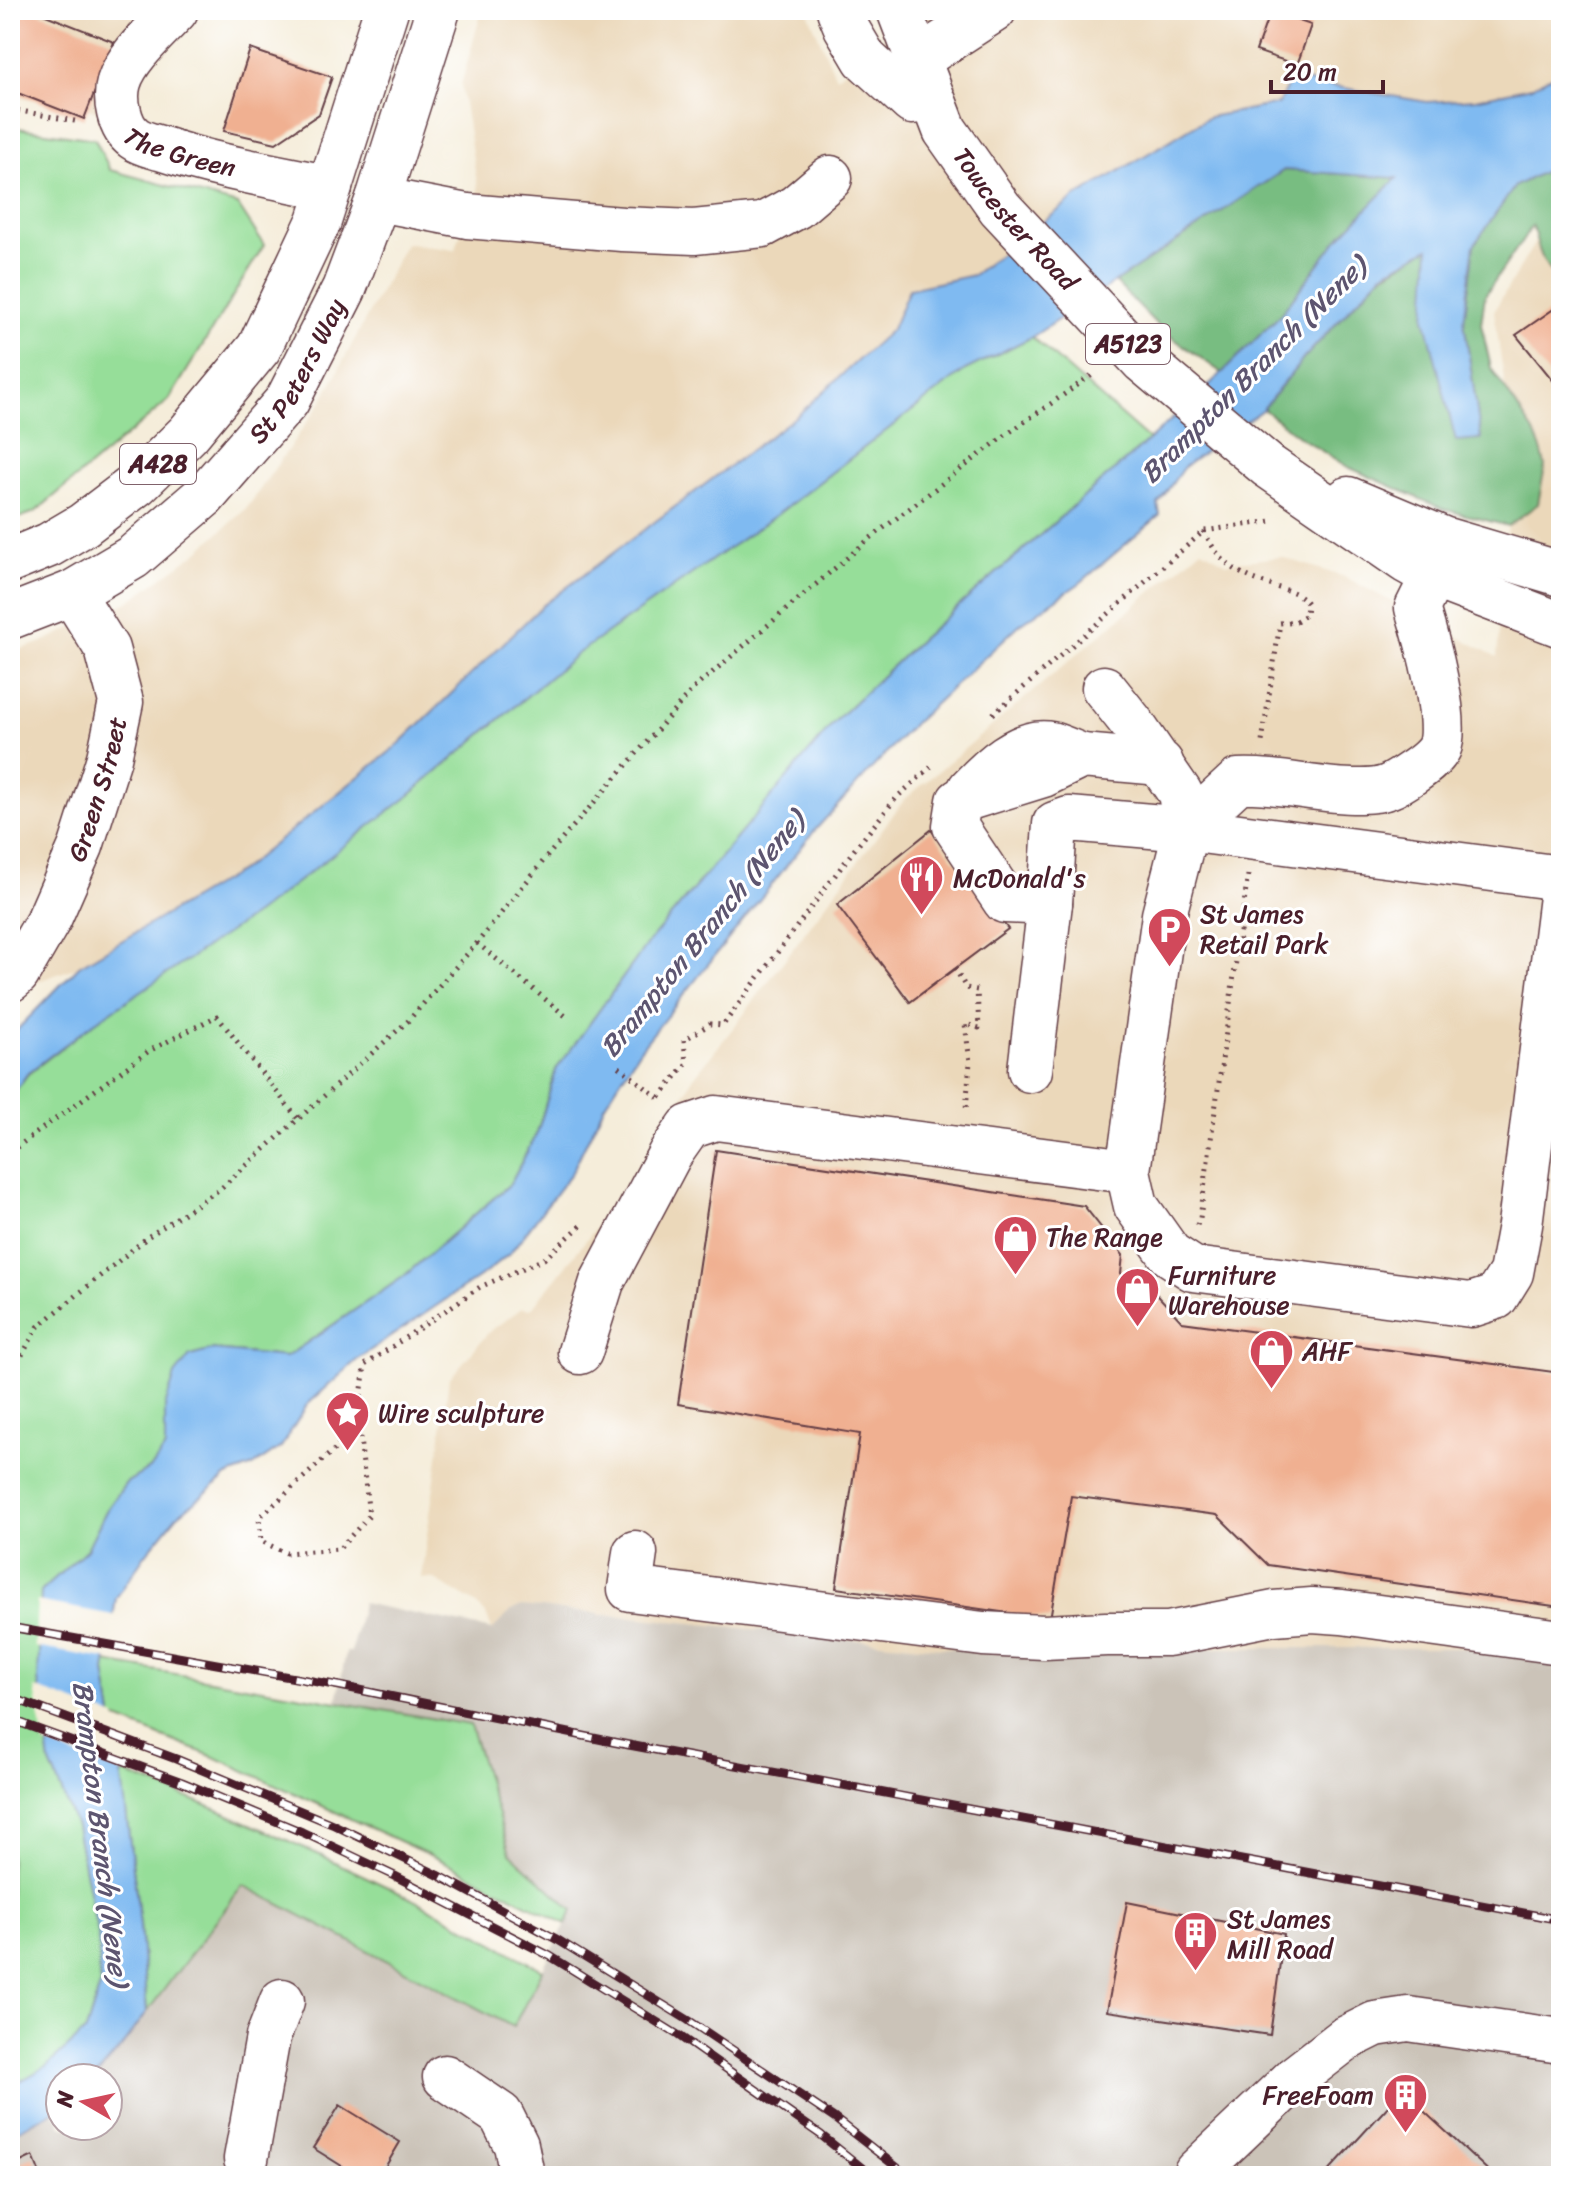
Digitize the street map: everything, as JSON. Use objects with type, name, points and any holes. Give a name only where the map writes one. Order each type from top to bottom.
[{"type":"main road","name":"The Green","points":[[176,10],[125,69],[118,84],[117,100],[126,130],[136,140],[189,158],[467,216],[694,232],[763,225],[796,207],[830,178]]},
{"type":"main road","name":"St Peters Way","points":[[10,561],[49,545],[83,525],[137,484],[188,434],[259,348],[319,221],[386,10]]},
{"type":"main road","name":"St Peters Way","points":[[10,617],[72,593],[133,557],[204,496],[287,401],[344,289],[378,199],[438,10]]},
{"type":"main road","points":[[839,10],[865,59],[915,81],[994,10]]},
{"type":"main road","name":"Towcester Road","points":[[869,10],[885,52],[915,81],[1000,208],[1143,361],[1268,466],[1406,561],[1433,576],[1561,625]]},
{"type":"main road","name":"Towcester Road","points":[[899,10],[915,81]]},
{"type":"main road","name":"Towcester Road","points":[[1268,466],[1443,539],[1561,574]]},
{"type":"main road","points":[[1186,829],[1238,781],[1259,780],[1359,791],[1389,789],[1426,763],[1439,748],[1442,726],[1431,653],[1417,608],[1433,576]]},
{"type":"main road","name":"Green Street","points":[[10,980],[17,974],[49,919],[81,846],[109,758],[121,702],[107,649],[72,593]]},
{"type":"main road","points":[[1104,688],[1180,793],[1186,829],[1164,915],[1128,1171],[1136,1206],[1170,1254],[1193,1269],[1471,1305],[1496,1297],[1511,1273],[1520,1225],[1561,897]]},
{"type":"main road","points":[[1050,903],[1005,901],[955,826],[959,801],[982,777],[1022,747],[1049,744],[1082,756],[1161,763]]},
{"type":"main road","points":[[1030,1070],[1050,903],[1055,824],[1069,819],[1186,829],[1561,878]]},
{"type":"main road","points":[[580,1352],[602,1282],[670,1154],[689,1127],[716,1118],[1128,1171]]},
{"type":"main road","points":[[635,1553],[630,1589],[983,1634],[1044,1637],[1168,1634],[1274,1613],[1312,1610],[1561,1642]]},
{"type":"main road","points":[[243,2170],[268,2037],[282,2001]]},
{"type":"main road","points":[[1196,2172],[1296,2077],[1345,2039],[1375,2024],[1408,2019],[1561,2041]]},
{"type":"main road","points":[[445,2077],[501,2115],[516,2145],[522,2176],[542,2171],[555,2176]]},
{"type":"path","points":[[10,109],[126,130]]},
{"type":"path","points":[[10,1376],[38,1327],[149,1236],[220,1189],[408,1021],[693,689],[868,540],[1007,434],[1095,373]]},
{"type":"path","points":[[477,943],[568,1018]]},
{"type":"path","points":[[954,1148],[966,1112],[970,1062],[965,1024],[979,1028],[977,990],[966,988],[955,968]]},
{"type":"path","points":[[10,1152],[149,1051],[217,1016],[298,1119]]},
{"type":"path","points":[[619,1067],[659,1099]]},
{"type":"path","points":[[657,1112],[664,1090]]},
{"type":"path","points":[[358,1421],[335,1449],[259,1518],[261,1541],[286,1553],[339,1549],[369,1516],[358,1421],[365,1365],[480,1287],[544,1259],[590,1217]]},
{"type":"shaded area","points":[[10,10],[165,10],[103,112],[10,95]]},
{"type":"shaded area","points":[[482,10],[807,10],[836,77],[920,10],[1561,10],[1561,71],[1531,87],[1475,99],[1427,102],[1291,79],[1278,104],[1208,117],[1077,197],[973,275],[909,289],[892,329],[798,415],[542,605],[397,746],[243,869],[79,966],[10,992],[10,653],[40,643],[128,602],[196,553],[247,508],[322,401],[406,243],[455,250],[478,189],[461,85]]},
{"type":"shaded area","points":[[1561,207],[1561,1661],[1465,1648],[941,1648],[521,1606],[511,1611],[492,1630],[486,1614],[472,1601],[433,1579],[421,1578],[449,1379],[489,1332],[522,1308],[531,1309],[607,1214],[623,1200],[694,1077],[904,800],[1202,549],[1227,563],[1281,557],[1345,577],[1497,657],[1514,448],[1494,311],[1553,212]]},
{"type":"shaded area","points":[[362,1603],[492,1630],[511,1611],[521,1606],[941,1648],[1465,1648],[1561,1661],[1561,2176],[10,2176],[10,2134],[44,2116],[44,2142],[124,2142],[124,2062],[108,2062],[243,1885],[513,2027],[573,1910],[511,1853],[470,1725],[337,1701],[346,1652],[351,1652]]},
{"type":"green space","points":[[10,127],[95,139],[110,170],[238,205],[264,245],[169,400],[35,512],[10,521]]},
{"type":"green space","points":[[1561,163],[1561,280],[1544,262],[1532,226],[1485,295],[1481,324],[1491,368],[1534,432],[1542,452],[1545,466],[1538,504],[1508,526],[1443,509],[1348,467],[1301,438],[1263,409],[1304,358],[1379,278],[1430,247],[1425,319],[1481,439],[1464,321],[1474,245],[1515,186]]},
{"type":"green space","points":[[1284,170],[1398,178],[1338,239],[1280,315],[1222,373],[1163,331],[1115,282]]},
{"type":"green space","points":[[1032,337],[1149,440],[920,640],[837,719],[648,943],[556,1070],[537,1133],[510,1184],[403,1277],[286,1357],[213,1350],[165,1406],[166,1448],[152,1467],[126,1483],[106,1511],[88,1549],[41,1591],[50,1763],[76,1826],[98,1935],[100,1986],[86,2031],[51,2062],[44,2062],[44,2068],[10,2087],[10,1098],[28,1074],[91,1025],[406,798],[576,654],[775,516],[965,370]]},
{"type":"green space","points":[[106,1662],[470,1725],[510,1853],[573,1910],[566,1924],[445,1862],[219,1759],[112,1717]]},
{"type":"green space","points":[[121,1772],[230,1815],[337,1863],[425,1906],[543,1970],[513,2027],[243,1885],[147,2012],[140,1925]]},
{"type":"water","name":"Brampton Branch (Nene)","points":[[1561,71],[1561,163],[1515,186],[1474,245],[1464,321],[1481,439],[1456,441],[1425,318],[1429,248],[1383,273],[1304,358],[1263,409],[1183,468],[1158,504],[1160,515],[1080,583],[1019,625],[910,727],[816,829],[639,1051],[604,1106],[572,1172],[510,1253],[359,1358],[307,1405],[281,1447],[253,1466],[227,1476],[177,1516],[145,1555],[116,1598],[105,1671],[123,1786],[147,2012],[108,2062],[51,2062],[86,2031],[100,1986],[98,1935],[76,1826],[50,1763],[38,1680],[41,1591],[87,1549],[106,1511],[126,1483],[152,1467],[165,1448],[165,1406],[175,1375],[190,1356],[213,1350],[286,1357],[403,1277],[510,1184],[537,1133],[556,1070],[648,943],[837,719],[920,640],[1222,373],[1280,315],[1338,239],[1397,178],[1284,170],[1032,337],[965,370],[775,516],[577,654],[406,798],[257,913],[91,1025],[28,1073],[10,1098],[10,1037],[79,966],[243,869],[397,746],[542,606],[798,415],[892,329],[909,289],[973,275],[1076,197],[1209,117],[1278,104],[1291,79],[1427,102],[1475,99],[1531,87]]},
{"type":"water","points":[[44,2068],[44,2116],[10,2134],[10,2087]]},
{"type":"pier","points":[[37,1601],[118,1616],[111,1660],[35,1647]]},
{"type":"pier","points":[[35,1688],[116,1717],[125,1774],[44,1744]]},
{"type":"building","points":[[10,10],[33,10],[114,42],[84,119],[10,90]]},
{"type":"building","points":[[1270,11],[1311,25],[1297,65],[1256,51]]},
{"type":"building","points":[[250,49],[332,77],[319,114],[276,143],[224,131]]},
{"type":"building","points":[[1561,304],[1561,380],[1555,383],[1516,335]]},
{"type":"building","name":"McDonald's","points":[[931,830],[1008,929],[910,1002],[837,905]]},
{"type":"building","points":[[716,1150],[1084,1206],[1123,1255],[1120,1283],[1150,1287],[1182,1322],[1561,1373],[1561,1607],[1268,1565],[1217,1515],[1071,1496],[1050,1619],[836,1588],[860,1434],[678,1404]]},
{"type":"building","name":"St James Mill Road","points":[[1127,1902],[1284,1934],[1270,2035],[1107,2011]]},
{"type":"building","name":"FreeFoam","points":[[1402,2091],[1494,2176],[1324,2176]]},
{"type":"building","points":[[340,2105],[400,2142],[380,2176],[358,2176],[313,2148]]},
{"type":"building","points":[[33,2156],[41,2176],[10,2176],[10,2167]]},
{"type":"railway","points":[[10,1627],[340,1686],[613,1742],[1561,1920]]},
{"type":"railway","points":[[10,1697],[176,1759],[332,1824],[438,1875],[558,1940],[688,2020],[834,2118],[908,2176]]},
{"type":"railway","points":[[10,1719],[182,1782],[302,1832],[550,1956],[678,2035],[821,2135],[872,2176]]},
{"type":"place","name":"McDonald's","points":[[922,917]]},
{"type":"place","name":"St James Retail Park","points":[[1169,968]]},
{"type":"place","name":"The Range","points":[[1015,1276]]},
{"type":"place","name":"Furniture Warehouse","points":[[1137,1329]]},
{"type":"place","name":"AHF","points":[[1271,1390]]},
{"type":"place","name":"Wire sculpture","points":[[347,1452]]},
{"type":"place","name":"St James Mill Road","points":[[1196,1973]]},
{"type":"place","name":"FreeFoam","points":[[1405,2134]]}]
